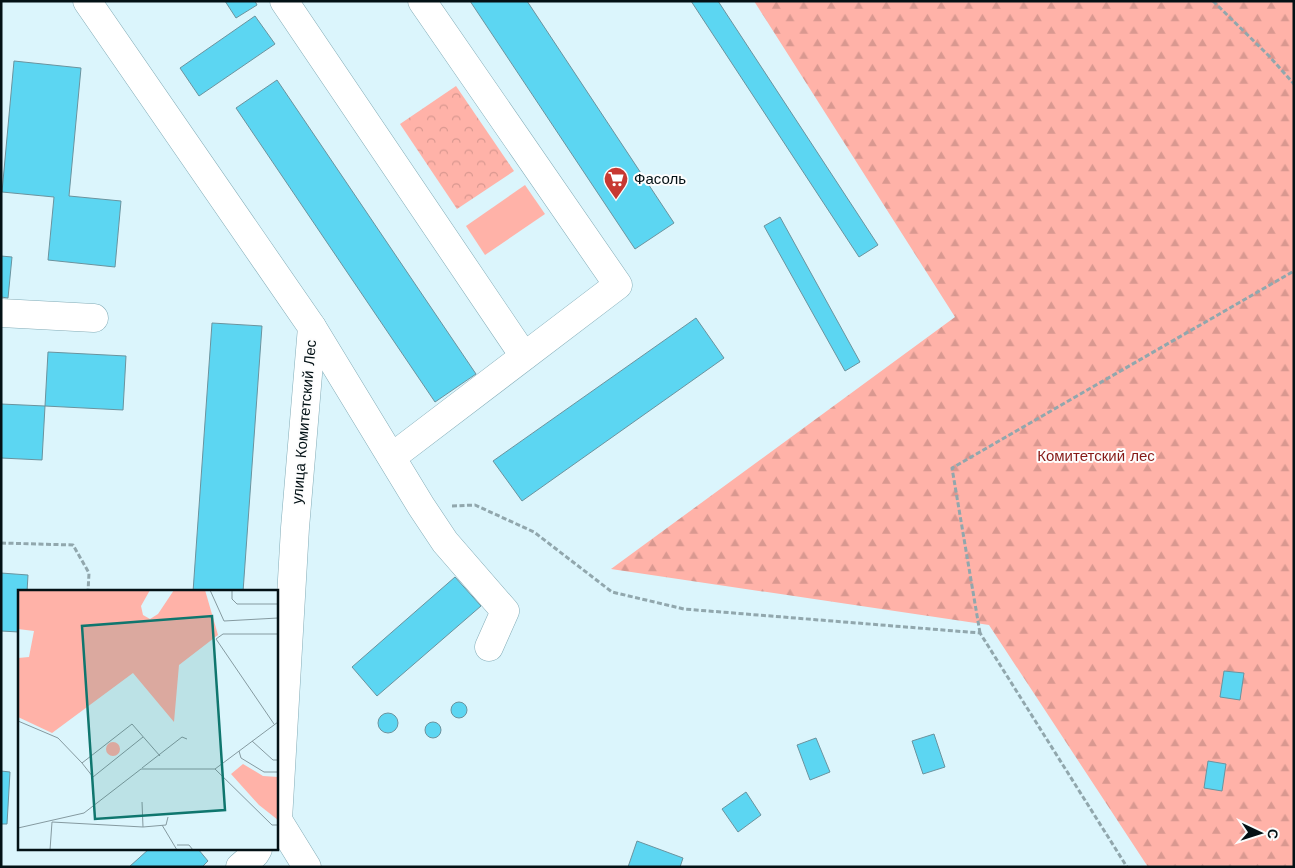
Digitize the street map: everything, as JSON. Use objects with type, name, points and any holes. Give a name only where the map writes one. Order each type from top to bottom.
[{"type":"street","name":"улица Комитетский Лес","points":[[87,1],[312,327],[294,528],[278,804]]},
{"type":"street","points":[[284,1],[524,356]]},
{"type":"street","points":[[392,457],[618,285],[422,1]]},
{"type":"street","points":[[1,313],[94,318]]},
{"type":"street","points":[[312,327],[445,542],[504,611],[489,646]]},
{"type":"street","points":[[278,823],[307,867]]},
{"type":"street","points":[[240,867],[257,850]]},
{"type":"path","points":[[1213,1],[1269,56],[1294,84]]},
{"type":"path","points":[[1127,867],[980,633],[952,468],[1294,271]]},
{"type":"path","points":[[421,506],[475,505],[534,532],[612,592],[675,607],[980,633]]},
{"type":"path","points":[[1,543],[73,545],[89,573],[88,590]]},
{"type":"green space","name":"Комитетский лес","points":[[754,1],[1294,1],[1294,867],[1148,867],[989,625],[611,569],[955,317]]},
{"type":"green space","points":[[456,86],[514,171],[457,209],[400,124]]},
{"type":"green space","points":[[525,185],[545,214],[485,255],[466,226]]},
{"type":"building","points":[[225,1],[255,1],[257,5],[236,18]]},
{"type":"building","points":[[470,1],[527,1],[674,223],[635,249]]},
{"type":"building","points":[[691,1],[718,1],[878,245],[859,257]]},
{"type":"building","points":[[255,16],[275,44],[199,96],[180,68]]},
{"type":"building","points":[[14,61],[81,68],[69,196],[121,201],[115,267],[48,260],[54,197],[2,192]]},
{"type":"building","points":[[277,80],[476,374],[435,402],[236,108]]},
{"type":"building","points":[[780,217],[860,362],[845,371],[764,226]]},
{"type":"building","points":[[1,256],[12,257],[8,298],[1,297]]},
{"type":"building","points":[[696,318],[724,358],[522,501],[493,461]]},
{"type":"building","points":[[212,323],[262,326],[243,590],[193,590]]},
{"type":"building","points":[[48,352],[126,356],[123,410],[45,406]]},
{"type":"building","points":[[1,404],[45,406],[42,460],[1,458]]},
{"type":"building","points":[[1,573],[28,575],[27,590],[18,590],[18,632],[1,631]]},
{"type":"building","points":[[455,577],[481,606],[377,696],[352,667]]},
{"type":"building","points":[[1224,671],[1244,673],[1240,700],[1220,697]]},
{"type":"building","points":[[459,702],[465,704],[467,710],[465,716],[459,718],[453,716],[451,710],[453,704]]},
{"type":"building","points":[[388,713],[395,716],[398,723],[395,730],[388,733],[381,730],[378,723],[381,716]]},
{"type":"building","points":[[433,722],[439,724],[441,730],[439,736],[433,738],[427,736],[425,730],[427,724]]},
{"type":"building","points":[[934,734],[945,767],[923,774],[912,741]]},
{"type":"building","points":[[816,738],[830,772],[810,780],[797,745]]},
{"type":"building","points":[[1208,761],[1226,764],[1222,791],[1204,788]]},
{"type":"building","points":[[1,771],[10,772],[7,824],[1,824]]},
{"type":"building","points":[[746,792],[761,815],[738,832],[722,809]]},
{"type":"building","points":[[637,841],[683,858],[680,867],[628,867]]},
{"type":"building","points":[[148,850],[199,850],[208,861],[202,867],[129,867]]},
{"type":"place","name":"Фасоль","points":[[616,200]]}]
